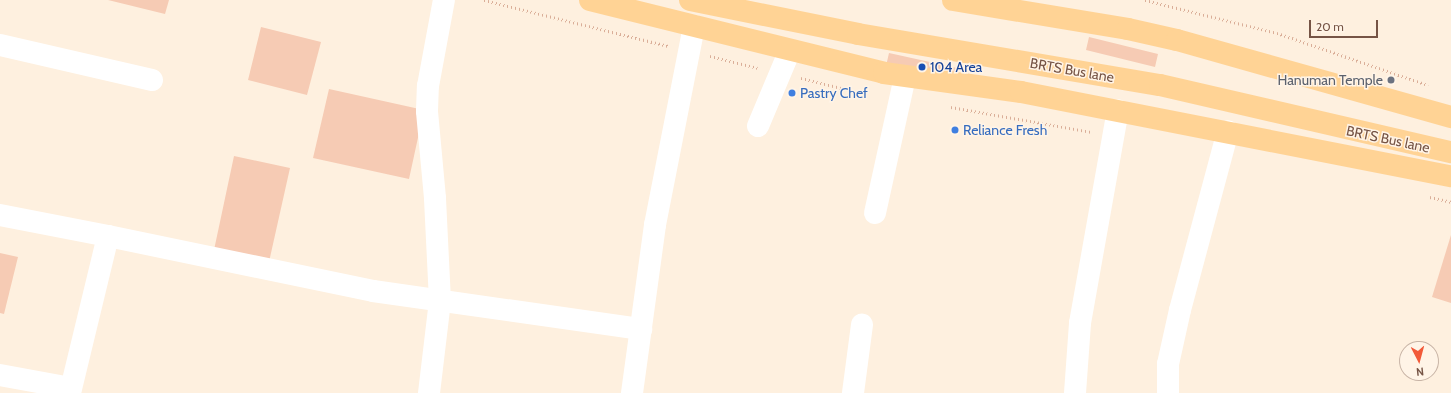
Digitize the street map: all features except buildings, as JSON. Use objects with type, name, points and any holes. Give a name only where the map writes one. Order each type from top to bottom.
[{"type":"main road","points":[[590,0],[905,77],[1021,92],[1228,131],[1451,176]]},
{"type":"main road","name":"BRTS Bus lane","points":[[690,0],[858,34],[1160,85],[1451,152]]},
{"type":"main road","points":[[953,0],[1128,29],[1177,40],[1451,117]]},
{"type":"street","points":[[429,393],[440,302],[435,198],[427,111],[432,54],[444,0]]},
{"type":"street","points":[[632,393],[655,225],[694,26]]},
{"type":"street","points":[[0,44],[152,80]]},
{"type":"street","points":[[758,126],[790,50]]},
{"type":"street","points":[[875,213],[905,77]]},
{"type":"street","points":[[1075,393],[1080,323],[1118,110]]},
{"type":"street","points":[[1168,393],[1168,364],[1180,310],[1228,131]]},
{"type":"street","points":[[0,215],[373,291],[440,302],[641,329]]},
{"type":"street","points":[[0,375],[70,391],[108,236]]},
{"type":"street","points":[[853,393],[862,325]]},
{"type":"path","points":[[1145,0],[1277,34],[1436,88]]},
{"type":"place","name":"104 Area","points":[[922,67]]},
{"type":"place","name":"Hanuman Temple","points":[[1391,80]]},
{"type":"place","name":"Pastry Chef","points":[[792,93]]},
{"type":"place","name":"Reliance Fresh","points":[[955,130]]}]
